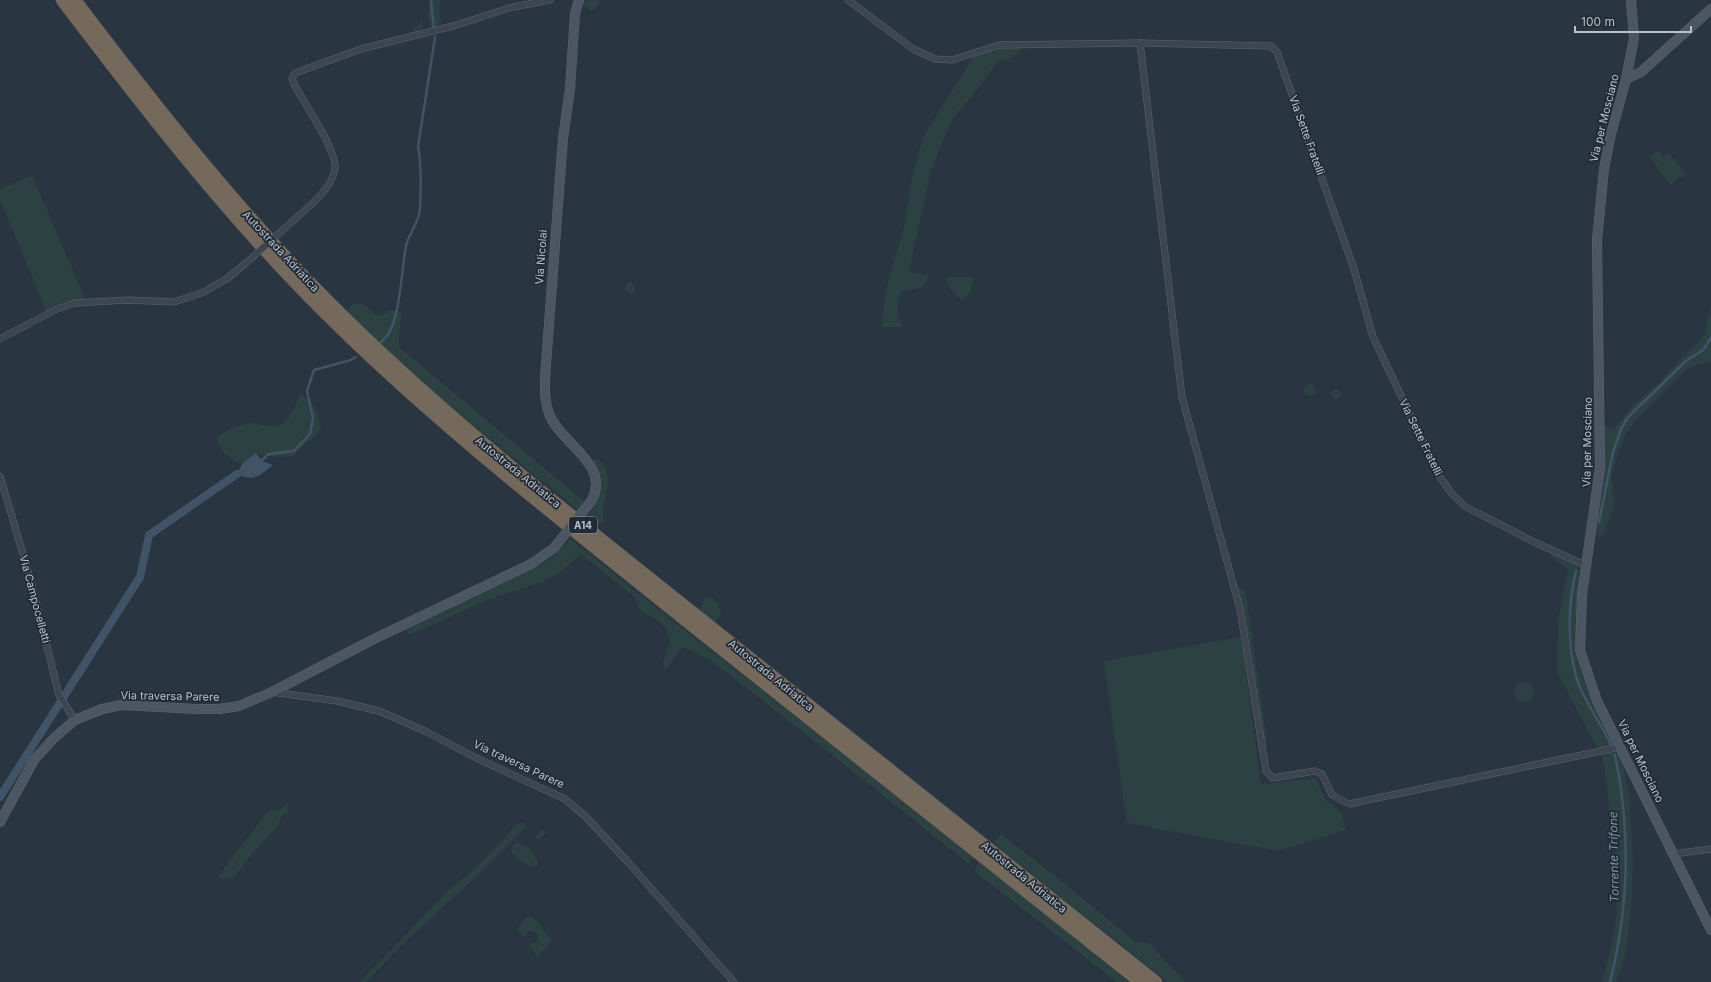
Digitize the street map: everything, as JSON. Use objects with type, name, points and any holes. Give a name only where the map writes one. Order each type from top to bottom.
[{"type":"highway","name":"Autostrada Adriatica","points":[[62,0],[139,101],[226,207],[320,308],[421,404],[529,496],[1140,982]]},
{"type":"highway","name":"Autostrada Adriatica","points":[[75,0],[189,147],[235,200],[326,299],[425,394],[532,484],[1156,982]]},
{"type":"street","points":[[0,339],[57,309],[75,303],[127,300],[174,302],[204,292],[228,278],[286,227],[325,189],[334,173],[335,163],[330,147],[292,80],[295,73],[361,49],[453,26],[513,7],[550,0]]},
{"type":"street","name":"Via Sette Fratelli","points":[[848,0],[913,50],[935,59],[952,60],[999,46],[1140,43],[1263,44],[1270,46],[1277,52],[1354,269],[1373,337],[1440,477],[1452,494],[1466,506],[1536,543],[1585,565]]},
{"type":"street","name":"Via per Mosciano","points":[[1631,0],[1634,38],[1626,79],[1610,138],[1604,168],[1598,217],[1597,310],[1600,468],[1585,565],[1582,594],[1580,650],[1598,701],[1711,930]]},
{"type":"street","name":"Via Nicolai","points":[[576,1],[570,89],[560,173],[545,392],[548,411],[554,423],[593,470],[596,485],[592,500]]},
{"type":"street","points":[[1626,79],[1641,72],[1711,8]]},
{"type":"street","points":[[1140,43],[1182,397],[1240,609],[1266,771],[1273,778],[1315,771],[1322,774],[1332,795],[1349,804],[1620,747]]},
{"type":"street","name":"Via Campocelletti","points":[[0,476],[31,581],[59,695],[75,720]]},
{"type":"street","name":"Via traversa Parere","points":[[0,822],[34,760],[54,738],[75,720],[102,709],[122,705],[219,709],[239,706],[272,692],[374,639],[532,564],[554,548],[592,500]]},
{"type":"street","name":"Via traversa Parere","points":[[272,692],[337,701],[379,711],[425,731],[476,758],[565,799],[585,816],[626,860],[734,982]]},
{"type":"street","points":[[1673,854],[1711,848]]},
{"type":"green space","points":[[429,0],[440,0],[439,28],[432,30],[428,17]]},
{"type":"green space","points":[[586,0],[598,0],[600,2],[592,12],[582,4]]},
{"type":"green space","points":[[424,19],[417,34],[393,40],[392,38],[410,33]]},
{"type":"green space","points":[[1000,48],[1022,48],[1012,57],[999,60],[972,96],[953,118],[942,142],[930,175],[910,267],[912,273],[928,275],[926,284],[920,288],[902,291],[898,300],[898,313],[902,327],[882,327],[885,293],[904,227],[911,181],[919,150],[926,132],[976,53]]},
{"type":"green space","points":[[1274,53],[1300,122],[1299,127]]},
{"type":"green space","points":[[1659,150],[1663,157],[1669,153],[1686,174],[1670,185],[1650,157]]},
{"type":"green space","points":[[32,175],[85,299],[64,302],[47,312],[0,200],[0,189]]},
{"type":"green space","points":[[947,277],[973,277],[971,290],[963,300],[952,290],[948,284]]},
{"type":"green space","points":[[629,281],[635,286],[635,292],[632,294],[624,289]]},
{"type":"green space","points":[[363,304],[377,316],[385,314],[390,310],[401,311],[399,347],[585,502],[578,510],[415,378],[348,312],[350,305]]},
{"type":"green space","points":[[1711,306],[1711,361],[1696,365],[1684,371],[1634,422],[1625,435],[1612,472],[1612,493],[1615,503],[1603,536],[1596,534],[1604,475],[1604,425],[1611,430],[1615,428],[1633,405],[1661,382],[1669,371],[1699,342],[1705,334]]},
{"type":"green space","points":[[1312,384],[1315,385],[1315,395],[1308,396],[1305,395],[1304,388],[1305,385]]},
{"type":"green space","points":[[1334,389],[1338,389],[1340,390],[1340,398],[1334,399],[1331,396],[1331,392]]},
{"type":"green space","points":[[300,394],[313,405],[319,418],[321,430],[293,456],[276,457],[256,453],[242,464],[228,457],[222,451],[216,437],[227,430],[248,423],[269,426],[278,426],[282,424],[291,415]]},
{"type":"green space","points":[[596,458],[603,464],[607,472],[608,480],[603,508],[605,522],[596,526],[587,517],[598,495],[598,484],[591,461]]},
{"type":"green space","points":[[571,539],[974,857],[969,864],[709,659],[691,650],[683,648],[676,655],[667,669],[664,668],[663,662],[670,642],[666,628],[660,622],[639,609],[635,597],[583,556],[580,555],[562,571],[542,582],[490,599],[409,635],[405,629],[547,561]]},
{"type":"green space","points":[[1553,553],[1575,563],[1578,566],[1579,578],[1576,609],[1576,638],[1581,671],[1591,696],[1621,753],[1629,795],[1633,860],[1632,894],[1627,949],[1616,982],[1602,982],[1611,947],[1617,912],[1615,851],[1603,759],[1557,672],[1558,621],[1568,569],[1551,557]]},
{"type":"green space","points":[[1237,587],[1244,590],[1247,601],[1267,741],[1263,742],[1246,628]]},
{"type":"green space","points":[[710,596],[718,603],[721,614],[714,622],[700,610],[704,599]]},
{"type":"green space","points":[[1241,637],[1261,784],[1316,778],[1325,799],[1341,813],[1346,830],[1277,851],[1127,823],[1104,661]]},
{"type":"green space","points":[[1524,682],[1531,685],[1534,692],[1531,699],[1524,702],[1517,699],[1514,692],[1517,685]]},
{"type":"green space","points":[[288,804],[289,810],[282,816],[277,827],[253,853],[235,876],[221,880],[219,875],[268,811],[277,811]]},
{"type":"green space","points":[[522,822],[526,826],[469,883],[402,945],[366,982],[360,982],[449,890],[469,874],[503,841],[515,825]]},
{"type":"green space","points":[[541,829],[547,832],[536,841],[536,838]]},
{"type":"green space","points":[[1001,834],[1137,943],[1145,942],[1151,944],[1163,959],[1186,982],[1168,982],[993,843]]},
{"type":"green space","points":[[515,843],[523,844],[529,849],[538,862],[537,866],[526,864],[515,856],[510,850]]},
{"type":"green space","points":[[979,861],[1128,982],[1117,982],[974,871]]},
{"type":"green space","points":[[530,916],[536,920],[552,941],[536,957],[529,944],[537,942],[538,938],[536,932],[529,931],[526,934],[525,939],[517,930],[525,918]]},
{"type":"water","points":[[256,453],[262,461],[273,465],[260,475],[252,478],[237,474],[242,464]]},
{"type":"waterway","points":[[431,0],[434,29]]},
{"type":"waterway","points":[[381,342],[388,335],[393,325],[399,298],[406,246],[416,223],[420,209],[421,178],[418,147],[435,37]]},
{"type":"waterway","points":[[1599,522],[1613,452],[1621,429],[1628,417],[1686,361],[1703,350],[1711,338]]},
{"type":"waterway","points":[[260,462],[269,454],[294,451],[310,434],[313,418],[307,391],[314,370],[351,360],[356,357]]},
{"type":"waterway","points":[[0,797],[140,577],[149,535],[237,474]]},
{"type":"waterway","name":"Torrente Trifone","points":[[1576,571],[1570,610],[1570,637],[1573,663],[1579,685],[1611,745]]},
{"type":"waterway","name":"Torrente Trifone","points":[[1610,982],[1621,926],[1626,869],[1624,812],[1615,755]]}]
